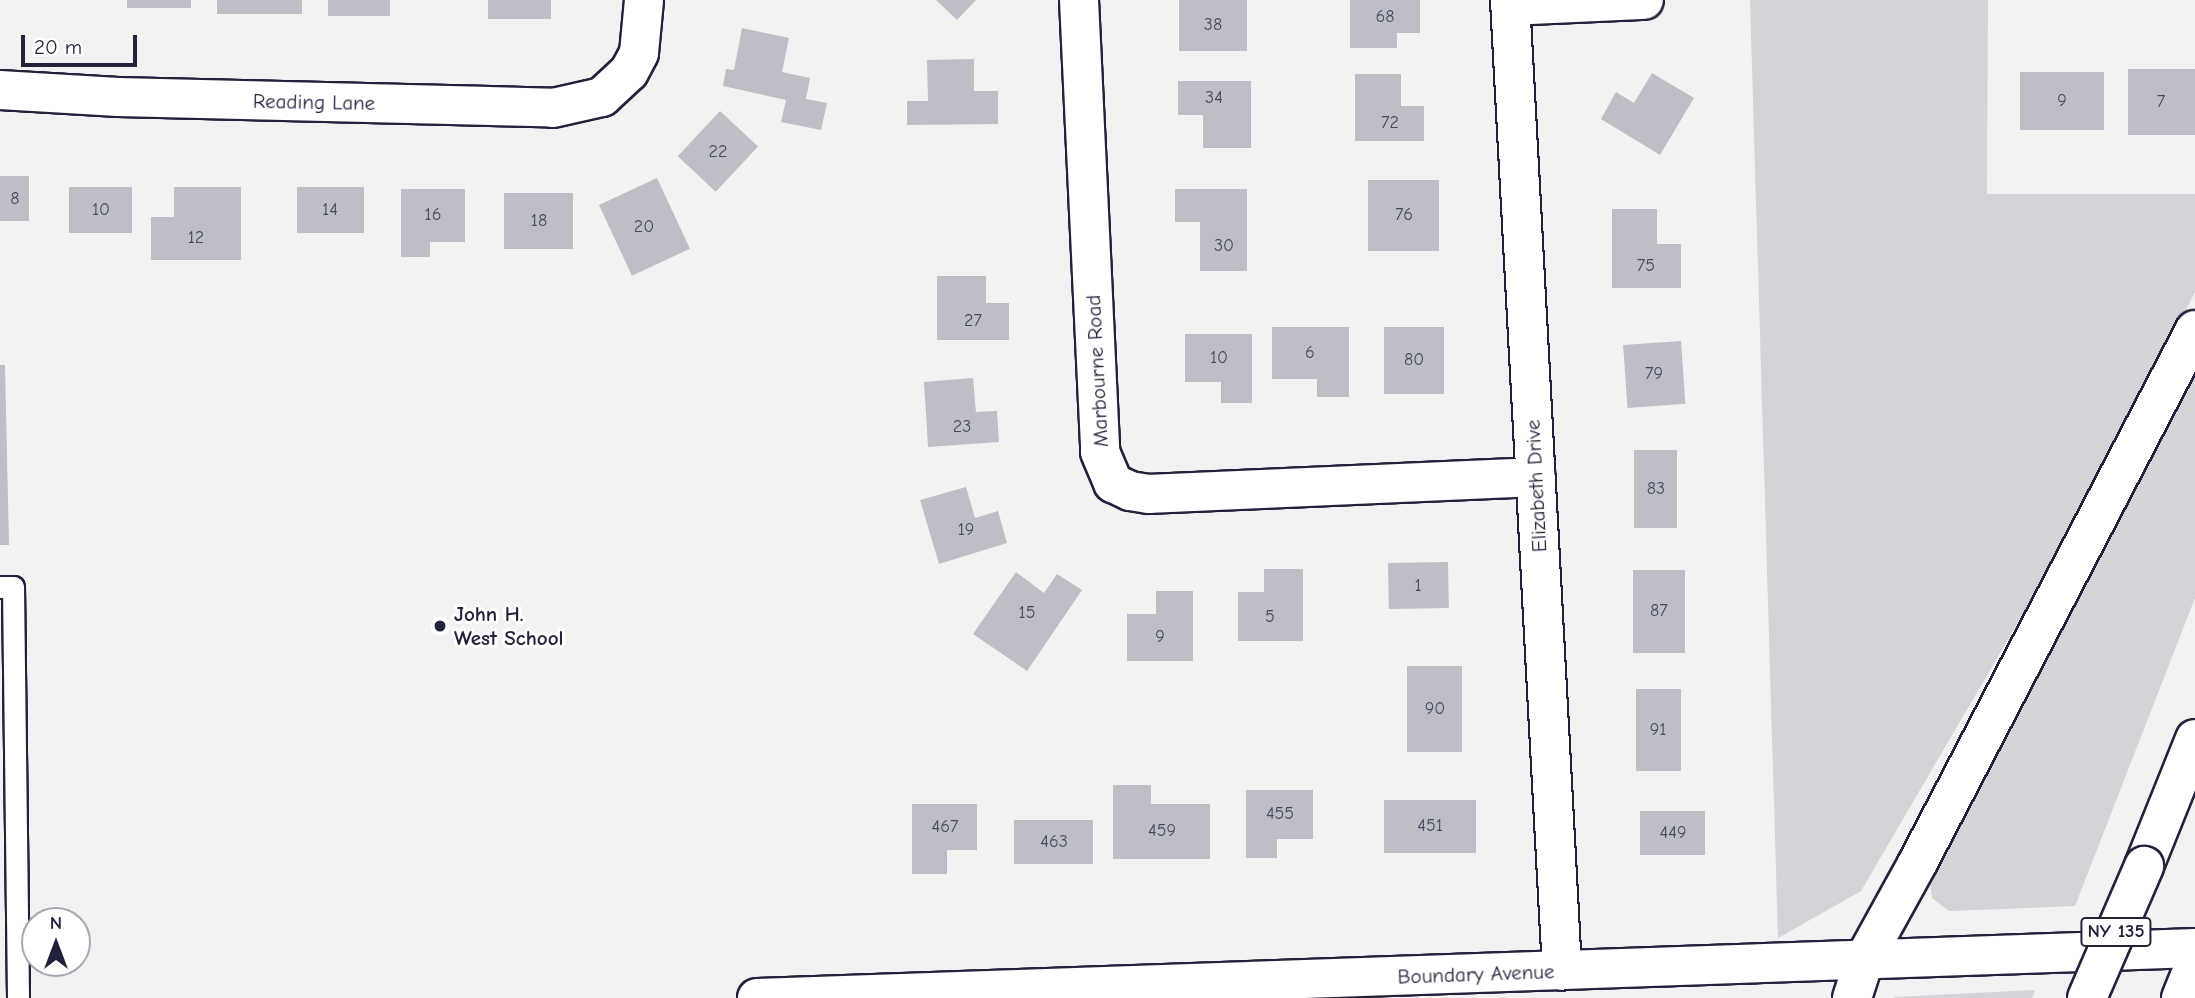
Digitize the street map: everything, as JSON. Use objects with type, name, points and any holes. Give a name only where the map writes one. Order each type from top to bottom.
[{"type":"main road","name":"Reading Lane","points":[[0,90],[118,97],[553,108],[602,97],[620,81],[639,52],[644,0]]},
{"type":"main road","name":"Marbourne Road","points":[[1079,0],[1100,452],[1113,483],[1130,491],[1149,494],[1535,477]]},
{"type":"main road","points":[[1511,3],[1644,0]]},
{"type":"main road","name":"Elizabeth Drive","points":[[1511,3],[1562,971]]},
{"type":"main road","points":[[1852,998],[1864,960],[1917,864],[2195,330]]},
{"type":"main road","name":"NY 135","points":[[2087,998],[2195,739]]},
{"type":"main road","name":"Boundary Avenue","points":[[757,998],[2195,948]]},
{"type":"main road","points":[[2181,998],[2195,963]]},
{"type":"lane","points":[[0,587],[13,587],[18,998]]},
{"type":"shaded area","points":[[1750,0],[1988,0],[1987,194],[2195,194],[2195,292],[2104,475],[1861,891],[1778,938]]},
{"type":"shaded area","points":[[2195,371],[2195,598],[2075,906],[1949,911],[1932,898],[1929,875]]},
{"type":"shaded area","points":[[2035,990],[2032,998],[1893,998],[1895,997]]},
{"type":"building","points":[[127,0],[191,0],[191,8],[127,8]]},
{"type":"building","points":[[217,0],[302,0],[302,14],[217,14]]},
{"type":"building","points":[[328,0],[390,0],[390,16],[328,16]]},
{"type":"building","points":[[488,0],[551,0],[551,19],[488,19]]},
{"type":"building","points":[[936,0],[976,0],[957,20]]},
{"type":"building","points":[[1179,0],[1247,0],[1247,51],[1179,51]]},
{"type":"building","points":[[1350,0],[1420,0],[1420,33],[1397,33],[1397,48],[1350,48]]},
{"type":"building","points":[[742,28],[789,38],[782,72],[810,78],[806,99],[827,103],[821,130],[781,122],[786,100],[723,86],[726,69],[734,70]]},
{"type":"building","points":[[974,59],[974,91],[998,91],[998,124],[907,125],[907,101],[928,101],[927,60]]},
{"type":"building","points":[[2128,69],[2195,69],[2195,135],[2128,135]]},
{"type":"building","points":[[2020,72],[2104,72],[2104,130],[2020,130]]},
{"type":"building","points":[[1652,73],[1694,98],[1660,155],[1601,119],[1616,92],[1634,103]]},
{"type":"building","points":[[1355,74],[1401,74],[1401,106],[1424,106],[1424,141],[1355,141]]},
{"type":"building","points":[[1178,81],[1251,81],[1251,148],[1203,148],[1203,115],[1178,115]]},
{"type":"building","points":[[720,111],[758,146],[716,192],[678,156]]},
{"type":"building","points":[[0,176],[29,176],[29,221],[0,221]]},
{"type":"building","points":[[657,178],[690,249],[632,276],[599,205]]},
{"type":"building","points":[[1368,180],[1439,180],[1439,251],[1368,251]]},
{"type":"building","points":[[69,187],[132,187],[132,233],[69,233]]},
{"type":"building","points":[[174,187],[241,187],[241,260],[151,260],[151,217],[174,217]]},
{"type":"building","points":[[297,187],[364,187],[364,233],[297,233]]},
{"type":"building","points":[[401,189],[465,189],[465,242],[430,242],[430,257],[401,257]]},
{"type":"building","points":[[1175,189],[1247,189],[1247,271],[1200,271],[1200,222],[1175,222]]},
{"type":"building","points":[[504,193],[573,193],[573,249],[504,249]]},
{"type":"building","points":[[1612,209],[1657,209],[1657,244],[1681,244],[1681,288],[1612,288]]},
{"type":"building","points":[[937,276],[986,276],[986,303],[1009,303],[1009,340],[937,340]]},
{"type":"building","points":[[1272,327],[1349,327],[1349,397],[1317,397],[1317,379],[1272,379]]},
{"type":"building","points":[[1384,327],[1444,327],[1444,394],[1384,394]]},
{"type":"building","points":[[1185,334],[1252,334],[1252,403],[1221,403],[1221,382],[1185,382]]},
{"type":"building","points":[[1681,341],[1685,404],[1628,408],[1623,345]]},
{"type":"building","points":[[0,365],[5,365],[9,545],[0,545]]},
{"type":"building","points":[[973,378],[976,412],[997,411],[999,442],[928,447],[924,382]]},
{"type":"building","points":[[1634,450],[1677,450],[1677,528],[1634,528]]},
{"type":"building","points":[[966,487],[975,518],[998,511],[1007,543],[939,564],[920,500]]},
{"type":"building","points":[[1448,562],[1449,608],[1389,609],[1388,563]]},
{"type":"building","points":[[1264,569],[1303,569],[1303,641],[1238,641],[1238,592],[1264,592]]},
{"type":"building","points":[[1633,570],[1685,570],[1685,653],[1633,653]]},
{"type":"building","points":[[1016,572],[1044,593],[1057,574],[1082,590],[1027,671],[973,634]]},
{"type":"building","points":[[1156,591],[1193,591],[1193,661],[1127,661],[1127,614],[1156,614]]},
{"type":"building","points":[[1407,666],[1462,666],[1462,752],[1407,752]]},
{"type":"building","points":[[1636,689],[1681,689],[1681,771],[1636,771]]},
{"type":"building","points":[[1113,785],[1151,785],[1151,804],[1210,804],[1210,859],[1113,859]]},
{"type":"building","points":[[1246,790],[1313,790],[1313,839],[1277,839],[1277,858],[1246,858]]},
{"type":"building","points":[[1384,800],[1476,800],[1476,853],[1384,853]]},
{"type":"building","points":[[912,804],[977,804],[977,850],[947,850],[947,874],[912,874]]},
{"type":"building","points":[[1640,811],[1705,811],[1705,855],[1640,855]]},
{"type":"building","points":[[1014,820],[1093,820],[1093,864],[1014,864]]},
{"type":"place","name":"John H. West School","points":[[440,626]]}]
